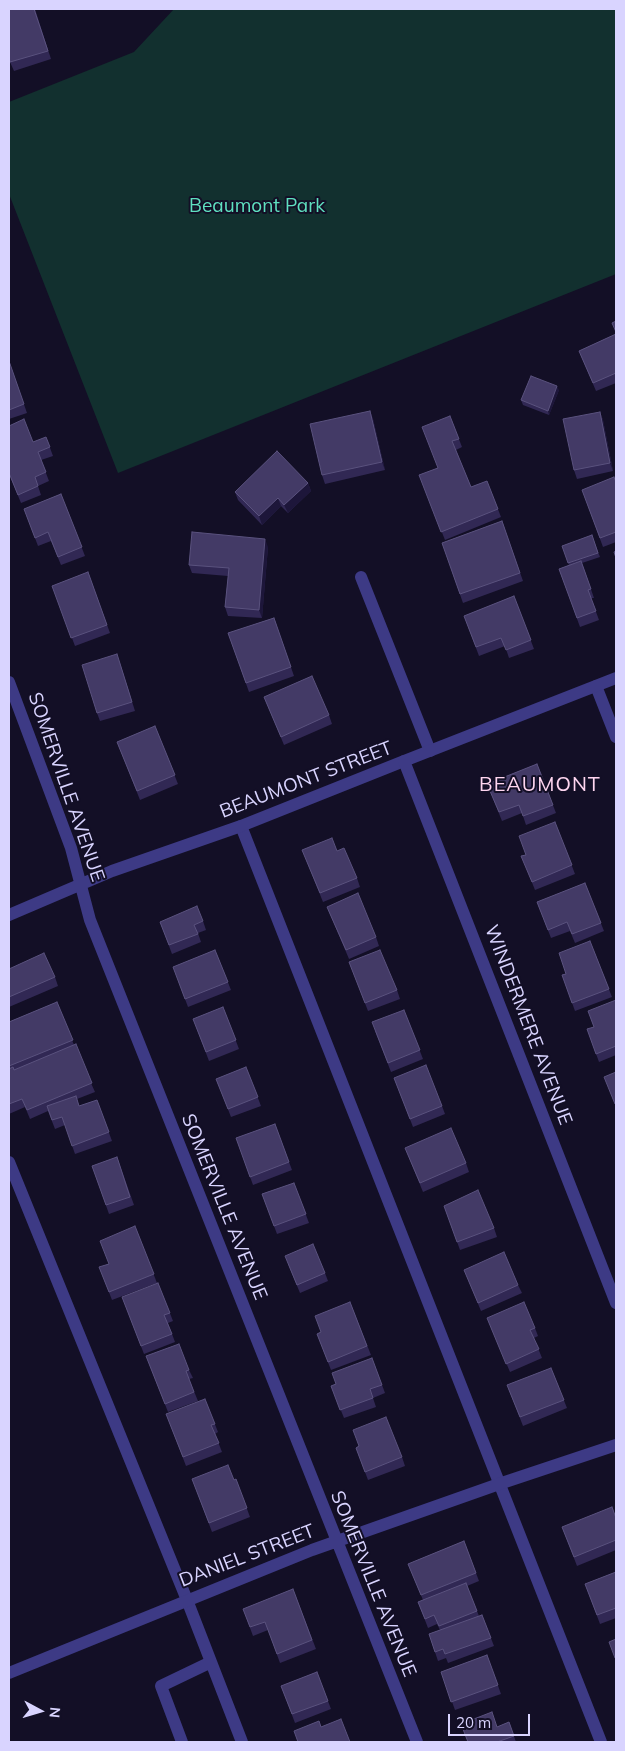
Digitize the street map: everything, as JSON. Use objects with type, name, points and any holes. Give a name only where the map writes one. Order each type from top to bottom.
[{"type":"street","points":[[361,577],[430,751]]},
{"type":"street","name":"BEAUMONT STREET","points":[[9,915],[112,871],[241,826],[616,678]]},
{"type":"street","name":"SOMERVILLE AVENUE","points":[[9,682],[71,848],[90,920],[417,1742]]},
{"type":"street","points":[[596,686],[616,737]]},
{"type":"street","name":"WINDERMERE AVENUE","points":[[404,761],[616,1302]]},
{"type":"street","points":[[241,826],[601,1742]]},
{"type":"street","points":[[9,1162],[187,1600],[242,1742]]},
{"type":"street","name":"DANIEL STREET","points":[[9,1674],[312,1550],[616,1445]]},
{"type":"street","points":[[182,1742],[161,1686],[211,1662]]},
{"type":"green space","name":"Beaumont Park","points":[[174,9],[616,9],[616,274],[118,473],[9,194],[9,102],[134,52]]},
{"type":"building","points":[[9,9],[34,9],[48,51],[10,62]]},
{"type":"building","points":[[616,321],[616,332],[612,323]]},
{"type":"building","points":[[616,334],[616,373],[593,383],[579,351]]},
{"type":"building","points":[[9,361],[24,404],[9,410]]},
{"type":"building","points":[[531,376],[557,386],[548,411],[521,400]]},
{"type":"building","points":[[370,411],[382,462],[322,475],[310,424]]},
{"type":"building","points":[[600,412],[610,463],[574,470],[563,419]]},
{"type":"building","points":[[450,416],[459,439],[452,441],[471,487],[487,481],[498,509],[441,532],[419,475],[438,468],[422,427]]},
{"type":"building","points":[[24,419],[33,442],[46,437],[50,447],[38,452],[46,472],[35,477],[38,486],[18,495],[9,473],[9,426]]},
{"type":"building","points":[[277,451],[308,483],[284,505],[278,498],[259,516],[235,492]]},
{"type":"building","points":[[614,477],[616,482],[616,532],[600,538],[582,490]]},
{"type":"building","points":[[61,494],[82,547],[58,557],[48,532],[35,538],[24,509]]},
{"type":"building","points":[[502,521],[520,573],[460,594],[442,543]]},
{"type":"building","points":[[192,532],[265,539],[259,610],[225,607],[229,568],[189,565]]},
{"type":"building","points":[[592,535],[598,553],[568,563],[562,546]]},
{"type":"building","points":[[581,561],[591,589],[588,590],[596,611],[577,618],[559,569]]},
{"type":"building","points":[[88,572],[107,625],[71,638],[52,586]]},
{"type":"building","points":[[514,596],[531,640],[506,650],[501,638],[476,647],[464,616]]},
{"type":"building","points":[[274,618],[291,667],[246,683],[228,633]]},
{"type":"building","points":[[117,654],[132,702],[97,713],[82,665]]},
{"type":"building","points":[[312,676],[329,715],[281,737],[264,697]]},
{"type":"building","points":[[155,726],[175,775],[137,791],[117,742]]},
{"type":"building","points":[[537,764],[553,805],[523,816],[519,805],[499,812],[487,784]]},
{"type":"building","points":[[555,822],[572,865],[532,882],[521,856],[526,855],[519,836]]},
{"type":"building","points":[[332,838],[337,851],[344,848],[357,878],[320,893],[302,850]]},
{"type":"building","points":[[585,883],[601,923],[572,934],[567,922],[548,930],[537,902]]},
{"type":"building","points":[[358,893],[376,937],[346,950],[327,907]]},
{"type":"building","points":[[197,906],[203,921],[194,925],[198,934],[169,945],[160,922]]},
{"type":"building","points":[[590,941],[609,989],[572,1003],[562,975],[566,974],[559,953]]},
{"type":"building","points":[[215,950],[228,982],[185,999],[173,967]]},
{"type":"building","points":[[380,950],[397,990],[365,1003],[349,962]]},
{"type":"building","points":[[44,953],[55,977],[9,997],[9,969]]},
{"type":"building","points":[[616,1000],[616,1046],[596,1054],[587,1029],[594,1027],[588,1011]]},
{"type":"building","points":[[57,1002],[73,1040],[9,1066],[9,1022]]},
{"type":"building","points":[[223,1007],[236,1040],[206,1052],[193,1019]]},
{"type":"building","points":[[404,1010],[420,1050],[388,1063],[372,1022]]},
{"type":"building","points":[[76,1044],[92,1083],[27,1110],[22,1099],[9,1104],[9,1069],[13,1067],[14,1070]]},
{"type":"building","points":[[426,1065],[442,1106],[410,1119],[394,1078]]},
{"type":"building","points":[[246,1067],[258,1097],[228,1109],[216,1079]]},
{"type":"building","points":[[616,1072],[616,1104],[615,1104],[604,1077]]},
{"type":"building","points":[[76,1096],[79,1106],[97,1100],[109,1132],[72,1146],[62,1117],[52,1120],[47,1106]]},
{"type":"building","points":[[275,1124],[289,1162],[250,1177],[236,1138]]},
{"type":"building","points":[[451,1128],[466,1163],[420,1183],[405,1148]]},
{"type":"building","points":[[117,1157],[130,1197],[106,1205],[92,1166]]},
{"type":"building","points":[[294,1183],[306,1214],[274,1226],[262,1194]]},
{"type":"building","points":[[478,1190],[494,1228],[457,1242],[444,1206]]},
{"type":"building","points":[[135,1226],[154,1274],[109,1292],[99,1267],[109,1264],[100,1241]]},
{"type":"building","points":[[313,1244],[325,1273],[297,1285],[285,1256]]},
{"type":"building","points":[[504,1252],[518,1285],[478,1303],[464,1270]]},
{"type":"building","points":[[158,1283],[170,1313],[164,1315],[172,1334],[141,1346],[122,1297]]},
{"type":"building","points":[[350,1302],[367,1346],[328,1362],[317,1334],[321,1332],[315,1316]]},
{"type":"building","points":[[524,1302],[535,1328],[530,1330],[539,1349],[506,1364],[487,1318]]},
{"type":"building","points":[[179,1344],[189,1370],[186,1371],[194,1392],[165,1404],[146,1356]]},
{"type":"building","points":[[372,1358],[382,1385],[370,1389],[373,1398],[340,1410],[331,1386],[336,1384],[332,1373]]},
{"type":"building","points":[[551,1368],[564,1400],[520,1417],[507,1385]]},
{"type":"building","points":[[205,1399],[215,1424],[211,1425],[219,1443],[183,1457],[166,1414]]},
{"type":"building","points":[[386,1417],[402,1457],[365,1472],[356,1448],[359,1446],[353,1430]]},
{"type":"building","points":[[228,1465],[234,1480],[236,1479],[247,1508],[209,1523],[192,1479]]},
{"type":"building","points":[[612,1507],[616,1518],[616,1540],[574,1557],[562,1527]]},
{"type":"building","points":[[464,1541],[476,1573],[421,1595],[408,1564]]},
{"type":"building","points":[[616,1572],[616,1608],[597,1615],[585,1584]]},
{"type":"building","points":[[466,1583],[477,1611],[439,1626],[434,1615],[425,1619],[418,1602]]},
{"type":"building","points":[[293,1589],[312,1640],[277,1654],[265,1622],[250,1627],[243,1609]]},
{"type":"building","points":[[482,1615],[491,1638],[445,1654],[443,1649],[435,1652],[429,1634]]},
{"type":"building","points":[[616,1639],[616,1658],[615,1658],[609,1642]]},
{"type":"building","points":[[487,1655],[498,1685],[451,1702],[441,1672]]},
{"type":"building","points":[[317,1672],[328,1701],[292,1714],[281,1686]]},
{"type":"building","points":[[492,1712],[497,1727],[509,1722],[514,1736],[497,1742],[468,1742],[461,1724]]},
{"type":"building","points":[[341,1719],[350,1742],[298,1742],[294,1731],[319,1721],[321,1727]]},
{"type":"district","name":"BEAUMONT","points":[[540,785]]}]
